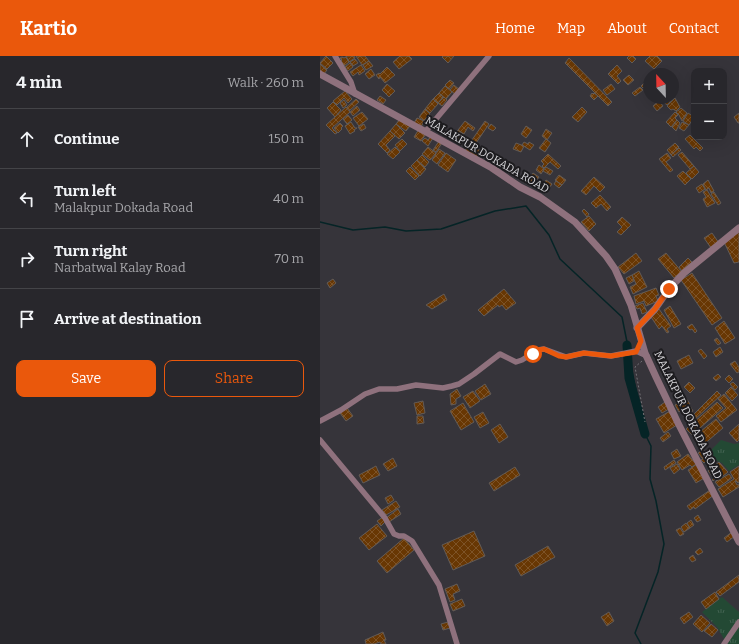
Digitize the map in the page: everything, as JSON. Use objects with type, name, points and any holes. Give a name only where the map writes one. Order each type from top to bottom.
[{"type":"street","points":[[335,56],[351,82],[355,94]]},
{"type":"street","points":[[425,132],[467,84],[489,56]]},
{"type":"street","name":"MALAKPUR DOKADA ROAD","points":[[320,74],[492,168],[555,207],[575,222],[606,256],[615,269],[631,305],[641,341],[678,423],[739,542]]},
{"type":"street","points":[[637,328],[655,309],[669,289],[684,273],[739,228]]},
{"type":"street","points":[[636,352],[641,341]]},
{"type":"street","points":[[320,421],[341,410],[365,394],[378,389],[397,389],[416,385],[443,388],[452,386],[474,374],[500,354],[516,362],[526,358],[538,350],[544,349],[559,356],[566,357],[584,353],[611,356],[636,352],[647,356]]},
{"type":"street","points":[[320,440],[381,513],[394,534],[404,536],[412,541],[439,585],[457,644]]},
{"type":"street","points":[[724,644],[739,622]]},
{"type":"path","points":[[645,422],[635,367],[647,356]]},
{"type":"green space","points":[[721,440],[734,444],[739,443],[739,465],[729,471],[722,463],[715,460],[710,451]]},
{"type":"green space","points":[[722,597],[739,612],[739,644],[727,644],[717,627],[702,612]]},
{"type":"building","points":[[326,56],[333,63],[327,69],[320,63]]},
{"type":"building","points":[[346,56],[354,56],[355,58],[349,62]]},
{"type":"building","points":[[356,56],[365,56],[369,61],[362,65]]},
{"type":"building","points":[[400,56],[409,56],[412,59],[399,69],[393,62]]},
{"type":"building","points":[[454,56],[448,63],[442,57]]},
{"type":"building","points":[[629,56],[633,56],[636,59],[632,63],[627,58]]},
{"type":"building","points":[[650,56],[657,56],[662,61],[655,68],[653,68],[645,61]]},
{"type":"building","points":[[346,57],[349,62],[344,66],[340,58]]},
{"type":"building","points":[[569,58],[612,102],[608,106],[565,63]]},
{"type":"building","points":[[355,59],[358,63],[353,66],[350,62]]},
{"type":"building","points":[[369,61],[373,66],[366,70],[363,65]]},
{"type":"building","points":[[350,63],[353,67],[348,71],[345,67]]},
{"type":"building","points":[[320,64],[327,70],[324,74],[320,70]]},
{"type":"building","points":[[361,65],[365,71],[359,75],[358,72],[353,76],[350,72]]},
{"type":"building","points":[[617,65],[622,71],[617,76],[621,81],[618,84],[608,74]]},
{"type":"building","points":[[387,67],[395,75],[385,83],[376,75],[379,73],[380,74]]},
{"type":"building","points":[[371,69],[375,75],[369,79],[365,74]]},
{"type":"building","points":[[629,75],[634,80],[628,85],[623,80]]},
{"type":"building","points":[[450,80],[454,83],[449,89],[445,85]]},
{"type":"building","points":[[387,84],[395,91],[389,97],[382,90]]},
{"type":"building","points":[[611,84],[615,89],[607,95],[603,90]]},
{"type":"building","points":[[454,85],[460,90],[456,95],[450,90]]},
{"type":"building","points":[[445,86],[452,92],[446,99],[439,93]]},
{"type":"building","points":[[640,87],[643,90],[635,96],[632,93]]},
{"type":"building","points":[[345,91],[352,99],[348,103],[344,98],[337,105],[333,101]]},
{"type":"building","points":[[439,93],[443,97],[438,103],[433,99]]},
{"type":"building","points":[[592,93],[598,96],[594,100],[590,96]]},
{"type":"building","points":[[380,96],[386,100],[383,104],[377,100]]},
{"type":"building","points":[[444,97],[447,100],[442,106],[438,103]]},
{"type":"building","points":[[356,99],[359,102],[349,111],[346,108]]},
{"type":"building","points":[[433,99],[438,104],[430,113],[425,109]]},
{"type":"building","points":[[344,100],[347,105],[343,108],[340,103]]},
{"type":"building","points":[[333,102],[341,110],[335,117],[327,108]]},
{"type":"building","points":[[655,104],[661,104],[663,106],[657,111],[653,106]]},
{"type":"building","points":[[669,104],[678,104],[680,107],[676,111],[673,109],[671,110],[667,106]]},
{"type":"building","points":[[357,106],[360,110],[353,116],[350,112]]},
{"type":"building","points":[[346,107],[350,112],[332,128],[337,133],[335,134],[326,125]]},
{"type":"building","points":[[582,107],[587,112],[578,122],[572,117]]},
{"type":"building","points":[[681,108],[687,113],[682,121],[676,112]]},
{"type":"building","points":[[425,109],[430,114],[424,121],[419,117]]},
{"type":"building","points":[[362,112],[368,119],[359,126],[353,118]]},
{"type":"building","points":[[675,112],[678,115],[675,118],[677,120],[671,127],[666,122]]},
{"type":"building","points":[[688,113],[691,115],[691,122],[689,125],[683,121]]},
{"type":"building","points":[[739,113],[739,123],[738,123],[734,117]]},
{"type":"building","points":[[348,115],[352,120],[347,124],[343,119]]},
{"type":"building","points":[[417,118],[424,121],[421,127],[414,123]]},
{"type":"building","points":[[400,119],[410,126],[406,131],[396,124]]},
{"type":"building","points":[[677,120],[680,123],[676,131],[672,127]]},
{"type":"building","points":[[465,121],[475,128],[473,131],[468,127],[464,134],[458,130]]},
{"type":"building","points":[[485,121],[489,124],[474,146],[481,151],[477,158],[465,150]]},
{"type":"building","points":[[351,122],[355,128],[357,128],[350,134],[345,126]]},
{"type":"building","points":[[682,122],[689,125],[684,131],[679,128]]},
{"type":"building","points":[[340,123],[343,126],[338,133],[334,128]]},
{"type":"building","points":[[364,124],[366,128],[361,131],[358,127]]},
{"type":"building","points":[[396,124],[405,133],[399,139],[390,131]]},
{"type":"building","points":[[491,124],[496,128],[493,131],[488,128]]},
{"type":"building","points":[[526,126],[532,130],[526,138],[521,134]]},
{"type":"building","points":[[419,129],[426,134],[421,141],[414,137]]},
{"type":"building","points":[[546,129],[552,133],[547,140],[542,136]]},
{"type":"building","points":[[458,130],[463,134],[457,142],[452,138]]},
{"type":"building","points":[[390,131],[395,136],[386,145],[390,150],[387,153],[378,144]]},
{"type":"building","points":[[690,135],[691,140],[695,140],[703,148],[700,151],[696,147],[694,149],[685,139]]},
{"type":"building","points":[[431,136],[433,138],[428,146],[422,141],[425,138],[428,140]]},
{"type":"building","points":[[402,139],[407,144],[400,151],[395,145]]},
{"type":"building","points":[[546,139],[551,143],[545,152],[539,148]]},
{"type":"building","points":[[439,141],[442,143],[436,152],[433,150]]},
{"type":"building","points":[[524,142],[528,144],[529,142],[534,145],[530,150],[522,145]]},
{"type":"building","points":[[516,143],[524,146],[521,152],[513,149]]},
{"type":"building","points":[[675,143],[679,147],[671,155],[667,150]]},
{"type":"building","points":[[395,147],[400,152],[393,159],[387,154]]},
{"type":"building","points":[[428,147],[436,153],[430,160],[422,154]]},
{"type":"building","points":[[679,148],[681,150],[673,157],[671,155]]},
{"type":"building","points":[[439,149],[445,153],[437,164],[432,160]]},
{"type":"building","points":[[682,152],[694,166],[690,169],[678,155]]},
{"type":"building","points":[[446,153],[456,160],[448,172],[438,165]]},
{"type":"building","points":[[667,153],[671,158],[666,162],[673,170],[670,172],[659,159]]},
{"type":"building","points":[[548,154],[561,166],[558,169],[550,162],[544,168],[542,166],[544,164],[541,161]]},
{"type":"building","points":[[422,155],[429,162],[425,167],[417,160]]},
{"type":"building","points":[[417,160],[426,169],[420,176],[411,166]]},
{"type":"building","points":[[539,165],[544,169],[541,174],[536,170]]},
{"type":"building","points":[[694,166],[699,172],[692,179],[686,173]]},
{"type":"building","points":[[410,167],[419,176],[415,180],[406,171]]},
{"type":"building","points":[[546,167],[553,171],[550,175],[543,171]]},
{"type":"building","points":[[683,171],[691,179],[685,185],[677,176]]},
{"type":"building","points":[[533,173],[539,177],[533,185],[527,181]]},
{"type":"building","points":[[559,175],[566,180],[562,185],[555,180]]},
{"type":"building","points":[[594,177],[605,187],[600,192],[594,186],[586,195],[581,191]]},
{"type":"building","points":[[546,180],[552,184],[546,193],[540,189]]},
{"type":"building","points":[[708,180],[714,191],[711,193],[709,188],[706,190],[703,184]]},
{"type":"building","points":[[556,181],[562,185],[559,188],[554,184]]},
{"type":"building","points":[[702,184],[705,189],[699,193],[696,188]]},
{"type":"building","points":[[707,190],[715,203],[707,207],[703,199],[706,197],[703,192]]},
{"type":"building","points":[[714,192],[721,203],[718,205],[711,194]]},
{"type":"building","points":[[600,195],[611,207],[607,211],[601,204],[596,208],[591,203]]},
{"type":"building","points":[[584,209],[589,214],[587,217],[582,211]]},
{"type":"building","points":[[589,216],[596,224],[589,231],[581,222]]},
{"type":"building","points":[[622,217],[631,225],[621,235],[617,232],[622,227],[617,222]]},
{"type":"building","points":[[739,232],[739,262],[734,263],[724,242]]},
{"type":"building","points":[[712,233],[719,243],[711,248],[704,238]]},
{"type":"building","points":[[636,253],[642,261],[624,274],[618,267]]},
{"type":"building","points":[[666,253],[682,272],[674,278],[658,259]]},
{"type":"building","points":[[688,258],[692,262],[682,271],[679,267]]},
{"type":"building","points":[[639,271],[647,287],[633,294],[630,287],[636,284],[632,275]]},
{"type":"building","points":[[692,273],[722,318],[712,325],[681,280]]},
{"type":"building","points":[[632,275],[634,281],[629,284],[626,278]]},
{"type":"building","points":[[333,279],[336,283],[330,288],[327,283]]},
{"type":"building","points":[[656,288],[659,295],[656,296],[658,301],[646,306],[644,301],[636,304],[634,296]]},
{"type":"building","points":[[504,289],[516,303],[506,310],[502,305],[499,307],[498,305],[484,316],[478,310]]},
{"type":"building","points":[[444,294],[447,300],[432,309],[426,305]]},
{"type":"building","points":[[643,303],[647,312],[642,314],[640,308],[637,309],[635,306]]},
{"type":"building","points":[[670,306],[681,324],[674,328],[664,310]]},
{"type":"building","points":[[659,309],[671,326],[667,329],[669,332],[667,333],[662,326],[659,329],[651,317]]},
{"type":"building","points":[[724,321],[735,338],[725,344],[715,328]]},
{"type":"building","points":[[692,324],[697,331],[695,333],[692,329],[690,330],[687,327]]},
{"type":"building","points":[[717,338],[721,343],[718,345],[714,340]]},
{"type":"building","points":[[720,347],[723,352],[716,357],[713,352]]},
{"type":"building","points":[[701,349],[707,356],[704,359],[698,351]]},
{"type":"building","points":[[689,355],[693,363],[681,369],[677,361]]},
{"type":"building","points":[[735,361],[739,367],[739,372],[737,373],[730,364]]},
{"type":"building","points":[[718,374],[721,377],[716,381],[713,378]]},
{"type":"building","points":[[729,375],[733,379],[729,383],[725,379]]},
{"type":"building","points":[[689,382],[695,388],[690,393],[684,387]]},
{"type":"building","points":[[733,382],[738,387],[735,390],[730,384]]},
{"type":"building","points":[[485,384],[491,394],[481,400],[475,391]]},
{"type":"building","points":[[731,387],[738,395],[732,401],[725,393]]},
{"type":"building","points":[[457,389],[461,396],[456,399],[456,404],[451,405],[450,394]]},
{"type":"building","points":[[473,391],[480,401],[470,408],[463,397]]},
{"type":"building","points":[[717,391],[721,395],[692,422],[689,419]]},
{"type":"building","points":[[724,394],[737,410],[721,422],[716,416],[726,408],[718,399]]},
{"type":"building","points":[[686,398],[690,404],[679,412],[675,405]]},
{"type":"building","points":[[423,401],[425,413],[417,415],[414,403]]},
{"type":"building","points":[[665,402],[669,409],[662,413],[658,407]]},
{"type":"building","points":[[717,402],[723,408],[692,435],[686,429]]},
{"type":"building","points":[[463,403],[474,422],[461,430],[450,411]]},
{"type":"building","points":[[690,406],[693,411],[690,412],[690,416],[687,418],[683,410]]},
{"type":"building","points":[[347,408],[353,416],[346,421],[340,413]]},
{"type":"building","points":[[670,411],[677,425],[664,433],[656,419]]},
{"type":"building","points":[[483,412],[489,423],[480,428],[474,417]]},
{"type":"building","points":[[417,416],[423,416],[424,423],[417,424]]},
{"type":"building","points":[[716,419],[723,428],[702,446],[697,441],[699,439],[696,435]]},
{"type":"building","points":[[500,424],[508,437],[499,443],[491,430]]},
{"type":"building","points":[[739,424],[739,440],[737,442],[729,433]]},
{"type":"building","points":[[668,432],[671,436],[663,442],[660,438]]},
{"type":"building","points":[[677,449],[681,456],[674,459],[671,453]]},
{"type":"building","points":[[703,449],[706,454],[704,456],[707,460],[704,463],[701,460],[703,459],[698,453]]},
{"type":"building","points":[[688,454],[696,464],[692,467],[690,465],[682,470],[677,462]]},
{"type":"building","points":[[393,458],[397,466],[388,471],[383,464]]},
{"type":"building","points":[[674,460],[676,463],[665,470],[664,467]]},
{"type":"building","points":[[719,462],[728,472],[717,481],[715,479],[713,481],[712,480],[714,478],[708,471]]},
{"type":"building","points":[[677,464],[680,469],[674,474],[670,468]]},
{"type":"building","points":[[697,464],[706,477],[696,483],[688,470]]},
{"type":"building","points":[[376,466],[380,475],[363,483],[359,475]]},
{"type":"building","points":[[739,466],[739,482],[738,483],[735,481],[737,485],[739,484],[739,487],[723,497],[718,489],[734,479],[730,472]]},
{"type":"building","points":[[515,467],[520,475],[494,491],[489,483]]},
{"type":"building","points":[[729,474],[732,478],[719,487],[715,482]]},
{"type":"building","points":[[710,490],[714,495],[695,509],[694,507],[690,510],[687,506]]},
{"type":"building","points":[[391,495],[394,500],[388,504],[385,498]]},
{"type":"building","points":[[396,501],[400,507],[386,515],[382,510]]},
{"type":"building","points":[[398,509],[401,514],[389,522],[386,518]]},
{"type":"building","points":[[698,515],[701,520],[697,522],[694,518]]},
{"type":"building","points":[[383,517],[386,521],[381,526],[377,521]]},
{"type":"building","points":[[691,520],[694,525],[690,528],[687,523]]},
{"type":"building","points":[[686,523],[690,528],[684,532],[681,527]]},
{"type":"building","points":[[377,524],[387,536],[369,550],[359,538]]},
{"type":"building","points":[[680,528],[684,534],[680,536],[676,530]]},
{"type":"building","points":[[474,531],[485,556],[453,570],[442,545]]},
{"type":"building","points":[[732,532],[735,536],[727,542],[724,538]]},
{"type":"building","points":[[404,538],[414,550],[387,573],[377,561]]},
{"type":"building","points":[[548,546],[555,557],[521,576],[515,565]]},
{"type":"building","points":[[700,548],[703,552],[698,555],[695,552]]},
{"type":"building","points":[[693,555],[696,560],[692,562],[689,558]]},
{"type":"building","points":[[739,575],[739,582],[720,596],[716,592]]},
{"type":"building","points":[[457,584],[460,591],[453,594],[455,600],[450,602],[445,589]]},
{"type":"building","points":[[715,592],[719,599],[706,609],[701,602]]},
{"type":"building","points":[[462,599],[465,606],[453,611],[450,604]]},
{"type":"building","points":[[609,612],[614,621],[607,626],[601,617]]},
{"type":"building","points":[[689,612],[693,617],[684,624],[680,618]]},
{"type":"building","points":[[701,615],[710,623],[702,632],[693,624]]},
{"type":"building","points":[[448,622],[450,628],[443,630],[441,624]]},
{"type":"building","points":[[711,624],[718,630],[712,637],[704,631]]},
{"type":"building","points":[[383,632],[386,644],[381,644],[380,642],[366,644],[365,640]]},
{"type":"waterway","points":[[320,222],[353,230],[385,227],[406,231],[441,229],[495,211],[526,206],[549,235],[560,259],[622,317],[630,357]]},
{"type":"waterway","points":[[627,345],[629,378],[645,434]]},
{"type":"waterway","points":[[630,361],[645,434],[651,446],[650,479],[656,501],[664,544],[658,572],[635,633],[641,644]]},
{"type":"route","points":[[533,354],[538,350],[544,349],[559,356],[566,357],[584,353],[611,356],[636,352],[641,341],[637,328],[655,309],[669,289]]}]
